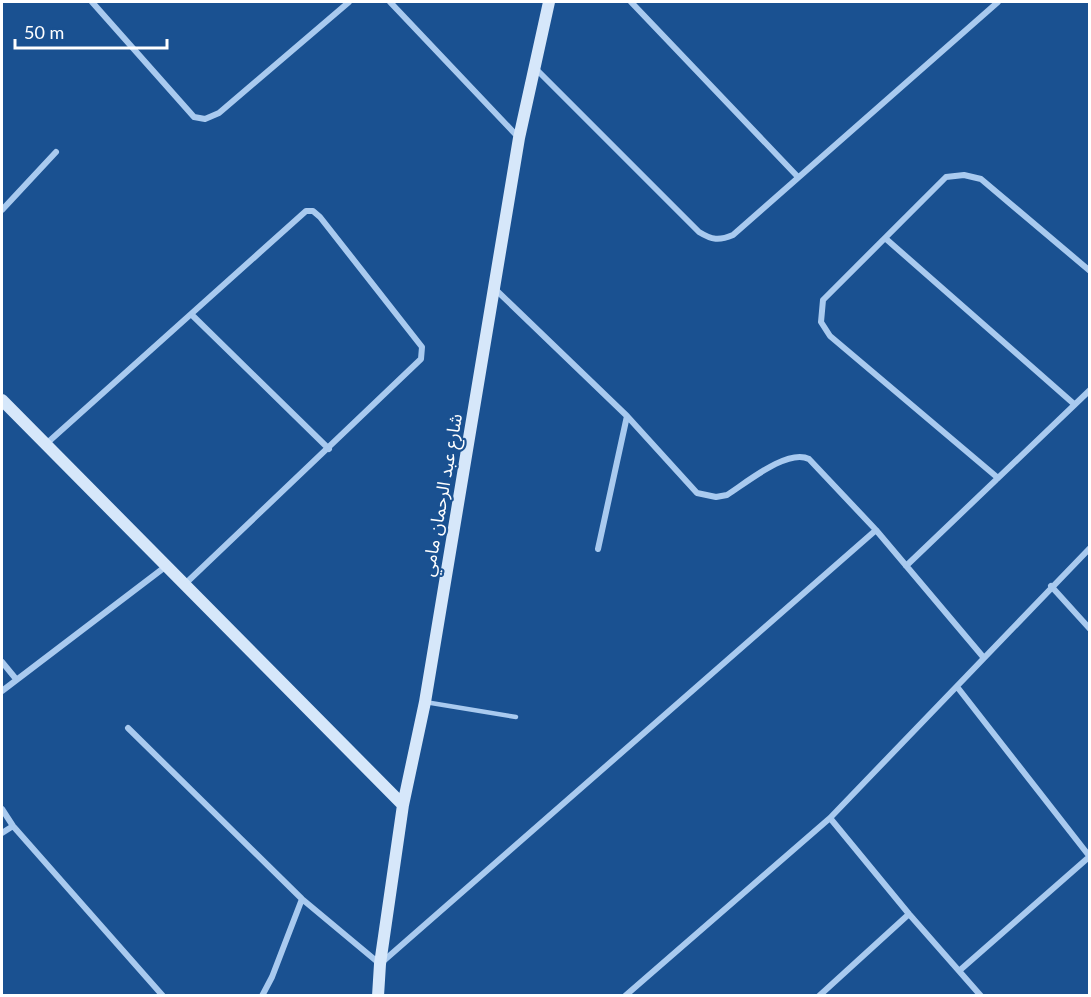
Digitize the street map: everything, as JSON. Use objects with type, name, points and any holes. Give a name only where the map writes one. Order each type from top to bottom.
[{"type":"street","points":[[92,2],[194,117],[205,120],[219,113],[349,2]]},
{"type":"street","points":[[390,2],[519,138]]},
{"type":"street","name":"شارع عبد الرحمان مامي","points":[[378,996],[380,964],[403,805],[425,702],[519,138],[549,2]]},
{"type":"street","points":[[631,2],[798,177]]},
{"type":"street","points":[[536,69],[699,232],[710,239],[720,240],[733,235],[998,2]]},
{"type":"street","points":[[2,210],[56,152]]},
{"type":"street","points":[[998,478],[830,336],[821,322],[823,300],[946,177],[964,174],[981,179],[1089,271]]},
{"type":"street","points":[[46,444],[306,211],[317,214],[422,347],[421,359],[184,585]]},
{"type":"street","points":[[885,238],[1074,404]]},
{"type":"street","points":[[495,290],[627,416],[697,493],[705,496],[727,495],[789,457],[802,455],[809,459],[876,530],[984,658]]},
{"type":"street","points":[[192,315],[329,449]]},
{"type":"street","points":[[906,566],[1089,390]]},
{"type":"street","points":[[2,400],[403,805]]},
{"type":"street","points":[[598,549],[627,416]]},
{"type":"street","points":[[128,728],[302,899],[380,964],[876,530]]},
{"type":"street","points":[[625,996],[830,818],[958,688],[1089,548]]},
{"type":"street","points":[[2,691],[165,567]]},
{"type":"street","points":[[1052,586],[1089,629]]},
{"type":"street","points":[[2,662],[16,679]]},
{"type":"street","points":[[958,688],[1089,857],[959,971]]},
{"type":"street","points":[[2,809],[13,826],[163,996]]},
{"type":"street","points":[[830,818],[909,914],[981,996]]},
{"type":"street","points":[[2,833],[13,826]]},
{"type":"street","points":[[262,996],[272,977],[302,899]]},
{"type":"street","points":[[819,996],[909,914]]},
{"type":"lane","points":[[425,702],[516,717]]}]
